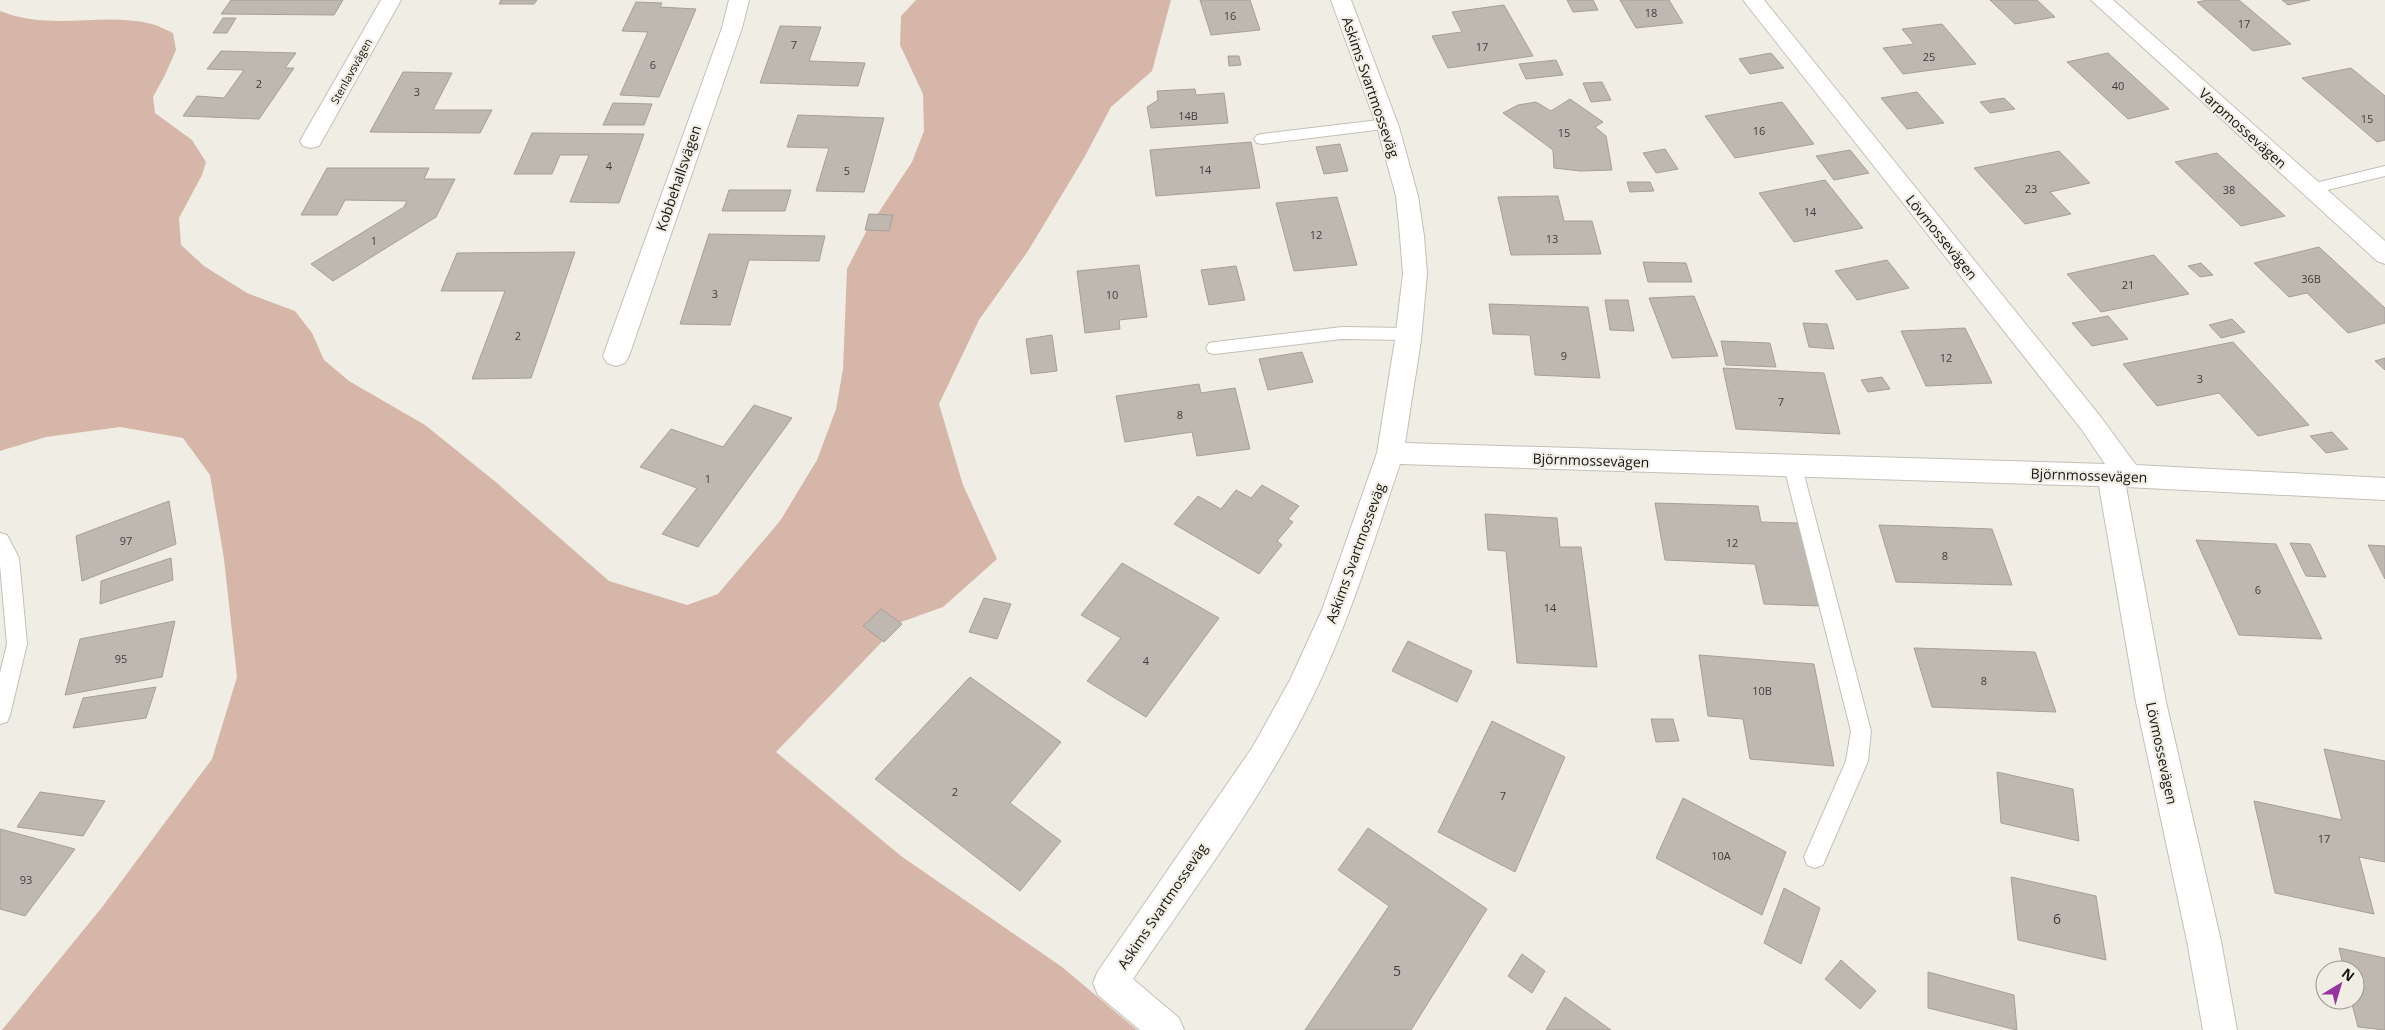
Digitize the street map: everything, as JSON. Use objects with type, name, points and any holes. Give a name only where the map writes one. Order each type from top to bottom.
[{"type":"street","name":"Stenlavsvägen","points":[[311,141],[391,0]]},
{"type":"street","name":"Kobbehallsvägen","points":[[616,356],[732,28],[739,0]]},
{"type":"street","name":"Askims Svartmosseväg","points":[[1167,1030],[1110,983],[1263,758],[1301,689],[1336,610],[1390,453],[1415,274],[1412,236],[1407,196],[1387,124],[1341,0]]},
{"type":"street","name":"Lövmossevägen","points":[[1753,0],[2091,423],[2119,476],[2151,702],[2204,941],[2220,1030]]},
{"type":"street","name":"Varpmossevägen","points":[[2103,0],[2385,255]]},
{"type":"street","name":"Björnmossevägen","points":[[1390,453],[2119,476],[2385,489]]},
{"type":"lane","points":[[1262,139],[1387,124]]},
{"type":"lane","points":[[2311,189],[2385,171]]},
{"type":"lane","points":[[1215,348],[1342,333],[1408,334]]},
{"type":"lane","points":[[1793,467],[1860,731],[1858,761],[1815,856]]},
{"type":"lane","points":[[0,541],[9,558],[17,644],[1,707]]},
{"type":"shaded area","points":[[916,0],[1171,0],[1152,71],[1111,107],[1084,158],[1028,251],[979,320],[939,404],[963,485],[997,559],[943,607],[901,622],[776,752],[901,856],[1062,967],[1137,1030],[2,1030],[103,906],[212,759],[237,677],[224,559],[210,475],[183,438],[120,427],[46,437],[0,451],[0,11],[39,20],[114,19],[133,21],[152,24],[173,33],[176,50],[153,97],[155,113],[192,140],[206,162],[202,175],[179,218],[181,245],[204,266],[247,293],[295,311],[312,333],[324,360],[349,381],[425,425],[497,483],[609,581],[687,605],[718,594],[780,521],[817,460],[836,409],[843,369],[847,269],[867,230],[912,162],[924,131],[923,94],[900,45],[901,16]]},
{"type":"building","points":[[231,0],[343,0],[334,15],[221,14]]},
{"type":"building","points":[[501,0],[537,0],[534,4],[499,4]]},
{"type":"building","points":[[1200,0],[1250,0],[1260,30],[1211,35]]},
{"type":"building","points":[[1567,0],[1593,0],[1598,10],[1573,12]]},
{"type":"building","points":[[1620,0],[1669,0],[1683,23],[1636,28]]},
{"type":"building","points":[[1990,0],[2037,0],[2055,17],[2015,24]]},
{"type":"building","points":[[2239,0],[2291,44],[2253,51],[2197,2]]},
{"type":"building","points":[[2282,0],[2310,0],[2288,5]]},
{"type":"building","points":[[636,2],[662,3],[660,7],[696,9],[659,97],[620,95],[648,32],[622,31]]},
{"type":"building","points":[[1504,5],[1533,56],[1448,68],[1432,36],[1462,32],[1452,12]]},
{"type":"building","points":[[223,18],[236,18],[227,33],[213,33]]},
{"type":"building","points":[[1942,24],[1976,64],[1903,74],[1883,48],[1914,44],[1902,29]]},
{"type":"building","points":[[780,26],[821,27],[809,61],[865,63],[858,86],[760,83]]},
{"type":"building","points":[[221,51],[296,53],[285,68],[294,68],[259,119],[183,116],[197,96],[224,98],[244,70],[207,69]]},
{"type":"building","points":[[1771,53],[1784,68],[1750,74],[1739,59]]},
{"type":"building","points":[[2108,53],[2169,109],[2128,119],[2067,62]]},
{"type":"building","points":[[1228,56],[1239,56],[1241,65],[1229,66]]},
{"type":"building","points":[[1556,60],[1563,75],[1526,79],[1519,64]]},
{"type":"building","points":[[2351,68],[2385,96],[2385,140],[2377,142],[2302,78]]},
{"type":"building","points":[[403,72],[452,73],[433,110],[492,110],[480,133],[370,132]]},
{"type":"building","points":[[1602,82],[1611,100],[1591,102],[1583,83]]},
{"type":"building","points":[[1195,89],[1196,95],[1224,93],[1228,123],[1151,128],[1147,107],[1158,100],[1157,91]]},
{"type":"building","points":[[1917,92],[1944,123],[1907,129],[1881,98]]},
{"type":"building","points":[[2004,98],[2015,109],[1990,113],[1980,102]]},
{"type":"building","points":[[1570,99],[1603,122],[1595,127],[1606,136],[1612,170],[1580,171],[1554,168],[1553,150],[1503,113],[1518,105],[1536,102],[1551,111]]},
{"type":"building","points":[[1782,102],[1814,144],[1735,158],[1705,116]]},
{"type":"building","points":[[613,103],[652,104],[644,125],[603,125]]},
{"type":"building","points":[[798,115],[884,118],[864,192],[816,191],[829,148],[787,147]]},
{"type":"building","points":[[532,133],[644,134],[619,203],[570,202],[589,155],[560,155],[552,174],[514,174]]},
{"type":"building","points":[[1251,142],[1260,188],[1156,196],[1150,150]]},
{"type":"building","points":[[1340,144],[1348,171],[1324,174],[1316,147]]},
{"type":"building","points":[[1665,149],[1678,169],[1656,173],[1643,153]]},
{"type":"building","points":[[1850,150],[1869,173],[1834,180],[1816,156]]},
{"type":"building","points":[[2059,151],[2090,183],[2050,192],[2071,214],[2025,224],[1974,168]]},
{"type":"building","points":[[2217,153],[2285,216],[2241,226],[2175,162]]},
{"type":"building","points":[[327,168],[429,168],[424,179],[455,179],[436,217],[333,281],[311,264],[404,207],[407,201],[345,200],[337,215],[301,215]]},
{"type":"building","points":[[1825,180],[1863,228],[1794,242],[1759,193]]},
{"type":"building","points":[[1627,182],[1650,182],[1654,191],[1630,192]]},
{"type":"building","points":[[729,190],[791,190],[785,211],[722,211]]},
{"type":"building","points":[[1558,196],[1564,221],[1592,221],[1601,254],[1511,255],[1498,197]]},
{"type":"building","points":[[1337,197],[1357,265],[1294,271],[1276,203]]},
{"type":"building","points":[[869,214],[893,215],[889,231],[865,230]]},
{"type":"building","points":[[709,234],[825,236],[819,261],[749,260],[730,325],[680,324]]},
{"type":"building","points":[[2319,247],[2385,308],[2385,323],[2348,333],[2307,293],[2289,297],[2254,263]]},
{"type":"building","points":[[575,252],[531,378],[472,379],[505,291],[441,291],[457,253]]},
{"type":"building","points":[[2154,255],[2189,294],[2101,312],[2067,274]]},
{"type":"building","points":[[1887,260],[1909,288],[1857,300],[1835,271]]},
{"type":"building","points":[[1643,262],[1686,263],[1692,282],[1648,282]]},
{"type":"building","points":[[2201,263],[2213,275],[2200,277],[2188,266]]},
{"type":"building","points":[[1139,265],[1147,317],[1119,320],[1120,329],[1085,333],[1077,271]]},
{"type":"building","points":[[1236,266],[1245,300],[1209,305],[1201,270]]},
{"type":"building","points":[[1694,296],[1718,356],[1672,358],[1649,298]]},
{"type":"building","points":[[1605,300],[1628,300],[1634,331],[1610,330]]},
{"type":"building","points":[[1489,304],[1588,307],[1600,378],[1535,375],[1530,335],[1493,334]]},
{"type":"building","points":[[2108,316],[2128,339],[2092,346],[2072,323]]},
{"type":"building","points":[[2232,319],[2245,332],[2221,338],[2209,325]]},
{"type":"building","points":[[1803,323],[1827,324],[1834,349],[1809,347]]},
{"type":"building","points":[[1965,328],[1992,383],[1926,386],[1901,331]]},
{"type":"building","points":[[1052,335],[1057,371],[1031,374],[1026,339]]},
{"type":"building","points":[[1721,341],[1770,343],[1776,367],[1726,365]]},
{"type":"building","points":[[2233,342],[2309,425],[2258,436],[2219,393],[2157,406],[2123,364]]},
{"type":"building","points":[[1302,352],[1313,382],[1268,390],[1259,359]]},
{"type":"building","points":[[2385,358],[2385,370],[2375,361]]},
{"type":"building","points":[[1723,368],[1824,373],[1840,434],[1736,429]]},
{"type":"building","points":[[1882,377],[1890,389],[1868,392],[1861,380]]},
{"type":"building","points":[[1199,384],[1201,393],[1235,388],[1250,449],[1197,456],[1192,432],[1125,442],[1116,396]]},
{"type":"building","points":[[754,405],[792,418],[698,547],[662,534],[697,488],[640,467],[671,429],[723,447]]},
{"type":"building","points":[[2332,432],[2348,449],[2326,453],[2310,436]]},
{"type":"building","points":[[1262,485],[1299,506],[1288,519],[1293,522],[1277,541],[1282,545],[1259,574],[1174,524],[1198,496],[1221,509],[1236,490],[1251,498]]},
{"type":"building","points":[[169,501],[176,544],[82,581],[76,536]]},
{"type":"building","points":[[1655,503],[1758,506],[1761,522],[1798,523],[1819,606],[1764,604],[1755,564],[1665,560]]},
{"type":"building","points":[[1485,514],[1557,518],[1560,547],[1581,547],[1597,667],[1517,663],[1506,551],[1488,550]]},
{"type":"building","points":[[1879,525],[1992,529],[2012,585],[1896,582]]},
{"type":"building","points":[[2196,540],[2276,544],[2322,639],[2239,635]]},
{"type":"building","points":[[2290,543],[2310,544],[2326,577],[2306,576]]},
{"type":"building","points":[[2368,545],[2385,546],[2385,579]]},
{"type":"building","points":[[171,558],[173,580],[100,604],[101,581]]},
{"type":"building","points":[[1122,563],[1219,618],[1146,717],[1087,681],[1121,638],[1081,615]]},
{"type":"building","points":[[984,598],[1011,604],[997,639],[969,632]]},
{"type":"building","points":[[881,609],[902,624],[884,642],[863,626]]},
{"type":"building","points":[[175,621],[162,677],[65,695],[80,639]]},
{"type":"building","points":[[1408,641],[1472,671],[1457,702],[1392,671]]},
{"type":"building","points":[[1914,648],[2035,652],[2056,712],[1932,707]]},
{"type":"building","points":[[1699,655],[1814,664],[1834,766],[1750,759],[1743,719],[1708,716]]},
{"type":"building","points":[[970,677],[1061,742],[1010,803],[1061,841],[1020,891],[875,779]]},
{"type":"building","points":[[156,687],[146,718],[73,728],[83,698]]},
{"type":"building","points":[[1651,719],[1673,719],[1679,741],[1656,742]]},
{"type":"building","points":[[1492,721],[1565,757],[1515,872],[1438,832]]},
{"type":"building","points":[[2324,749],[2385,761],[2385,862],[2359,857],[2374,914],[2275,893],[2254,801],[2342,820]]},
{"type":"building","points":[[1997,772],[2073,789],[2079,841],[2001,823]]},
{"type":"building","points":[[40,792],[105,801],[83,836],[17,827]]},
{"type":"building","points":[[1683,798],[1786,852],[1762,915],[1656,858]]},
{"type":"building","points":[[1368,828],[1487,909],[1411,1030],[1305,1030],[1389,906],[1338,870]]},
{"type":"building","points":[[0,829],[75,849],[25,916],[0,909]]},
{"type":"building","points":[[2011,877],[2096,896],[2106,960],[2018,940]]},
{"type":"building","points":[[1784,888],[1820,908],[1801,964],[1764,943]]},
{"type":"building","points":[[2339,948],[2385,958],[2385,1030],[2358,1027],[2354,1010],[2365,1010],[2365,960],[2342,960]]},
{"type":"building","points":[[1522,954],[1545,971],[1532,993],[1508,976]]},
{"type":"building","points":[[1841,960],[1876,991],[1860,1009],[1825,979]]},
{"type":"building","points":[[1928,972],[2014,995],[2017,1030],[1928,1008]]},
{"type":"building","points":[[1565,997],[1611,1030],[1546,1030]]}]
